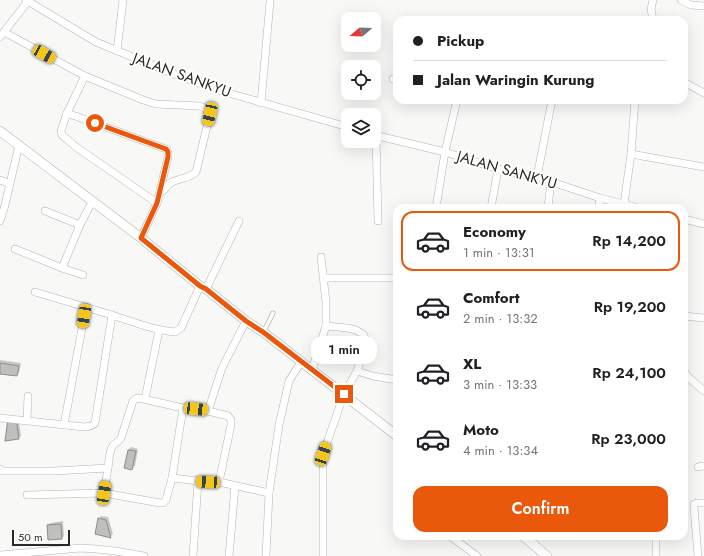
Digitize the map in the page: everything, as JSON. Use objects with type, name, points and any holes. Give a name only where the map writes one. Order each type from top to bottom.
[{"type":"street","points":[[27,0],[2,35],[85,76],[143,100],[156,104],[200,106],[208,111],[210,114],[196,172],[191,176],[169,184],[165,190],[160,192]]},
{"type":"street","name":"JALAN SANKYU","points":[[27,0],[96,42],[174,74],[218,90],[341,125]]},
{"type":"street","points":[[118,51],[123,0]]},
{"type":"street","points":[[652,16],[651,9],[653,0]]},
{"type":"street","points":[[681,0],[691,5],[704,6]]},
{"type":"street","points":[[261,103],[270,2]]},
{"type":"street","points":[[85,76],[67,113],[61,131],[62,136],[157,203]]},
{"type":"street","points":[[688,84],[704,93]]},
{"type":"street","points":[[437,204],[445,152],[456,104]]},
{"type":"street","points":[[537,177],[551,104]]},
{"type":"street","points":[[624,204],[631,154],[635,104]]},
{"type":"street","points":[[67,113],[166,149],[168,152],[157,203],[141,238]]},
{"type":"street","points":[[0,131],[393,433]]},
{"type":"street","name":"JALAN SANKYU","points":[[381,136],[445,152],[498,169],[537,177],[600,198],[624,204]]},
{"type":"street","points":[[0,221],[19,145]]},
{"type":"street","points":[[375,148],[378,222]]},
{"type":"street","points":[[631,154],[704,167]]},
{"type":"street","points":[[492,204],[498,169]]},
{"type":"street","points":[[0,180],[10,184]]},
{"type":"street","points":[[548,204],[551,181]]},
{"type":"street","points":[[599,204],[600,198]]},
{"type":"street","points":[[62,268],[80,225],[92,202]]},
{"type":"street","points":[[45,211],[80,225]]},
{"type":"street","points":[[688,220],[704,224]]},
{"type":"street","points":[[35,292],[159,330],[174,332],[179,330],[183,324],[239,221]]},
{"type":"street","points":[[15,249],[83,275]]},
{"type":"street","points":[[312,370],[326,326],[326,302],[321,257]]},
{"type":"street","points":[[324,278],[393,278]]},
{"type":"street","points":[[64,425],[86,307]]},
{"type":"street","points":[[0,418],[84,427],[92,426],[95,423],[112,315]]},
{"type":"street","points":[[688,316],[704,318]]},
{"type":"street","points":[[208,410],[222,368],[246,321]]},
{"type":"street","points":[[324,556],[323,454],[344,394],[357,371],[362,356],[365,338],[364,334],[356,330],[326,326]]},
{"type":"street","points":[[145,399],[159,330]]},
{"type":"street","points":[[266,556],[269,493],[279,425],[289,382],[301,362]]},
{"type":"street","points":[[357,371],[373,376],[393,379]]},
{"type":"street","points":[[688,377],[704,391]]},
{"type":"street","points":[[27,420],[28,396]]},
{"type":"street","points":[[104,493],[112,447],[118,443],[121,438],[134,398],[145,399],[183,408],[208,410],[228,416],[231,420],[231,425],[219,482]]},
{"type":"street","points":[[27,495],[104,493],[160,504],[164,503],[172,478],[183,408]]},
{"type":"street","points":[[0,469],[2,471],[54,471],[108,468]]},
{"type":"street","points":[[172,478],[219,482],[269,493]]},
{"type":"street","points":[[193,556],[198,481]]},
{"type":"street","points":[[229,556],[234,486]]},
{"type":"street","points":[[698,556],[694,504],[704,503]]},
{"type":"street","points":[[455,540],[473,555]]},
{"type":"street","points":[[528,540],[547,556]]},
{"type":"street","points":[[656,540],[656,556]]},
{"type":"street","points":[[0,555],[81,548],[144,556]]},
{"type":"lane","points":[[263,332],[273,313]]},
{"type":"building","points":[[0,363],[19,366],[17,376],[0,374]]},
{"type":"building","points":[[8,418],[17,424],[19,439],[5,441]]},
{"type":"building","points":[[128,450],[136,451],[132,470],[124,468]]},
{"type":"building","points":[[98,518],[106,520],[111,538],[95,534]]},
{"type":"building","points":[[61,524],[62,539],[48,540],[47,525]]},
{"type":"route","points":[[95,123],[166,149],[168,152],[157,203],[141,238],[200,286],[206,289],[246,321],[263,332],[344,394]]}]
